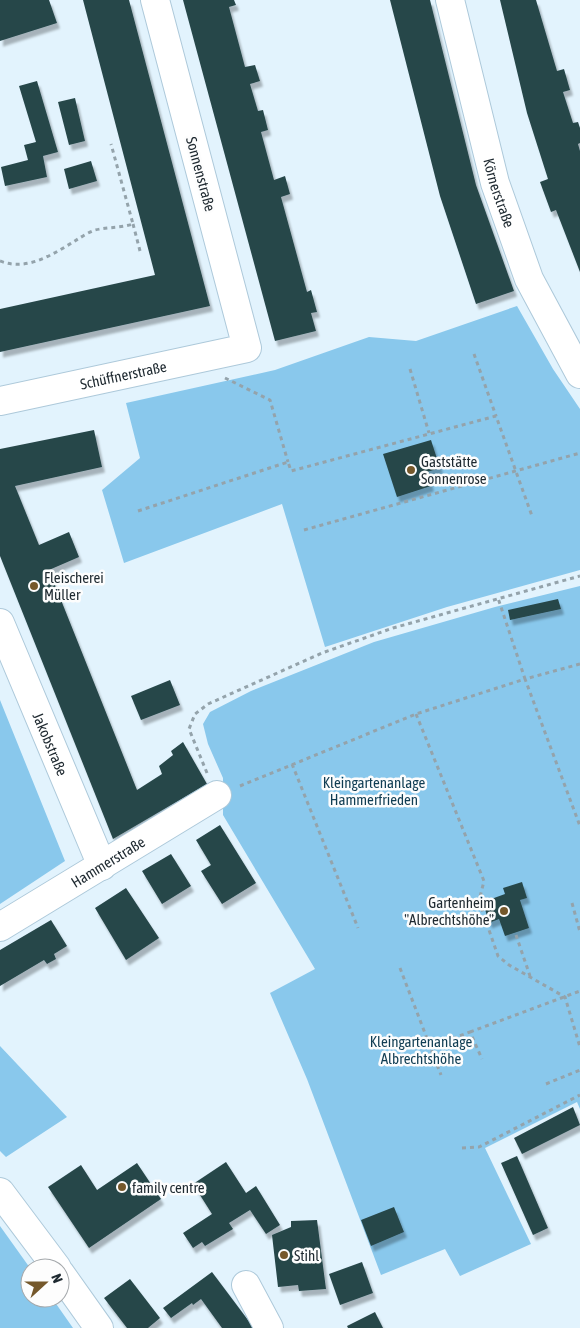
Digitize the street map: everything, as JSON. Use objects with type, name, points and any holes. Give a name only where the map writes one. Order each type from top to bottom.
[{"type":"street","name":"Sonnenstraße","points":[[155,0],[247,348]]},
{"type":"street","name":"Körnerstraße","points":[[450,0],[495,183],[504,210],[529,280],[580,374]]},
{"type":"street","name":"Schüffnerstraße","points":[[0,401],[247,348]]},
{"type":"street","name":"Jakobstraße","points":[[1,626],[102,866]]},
{"type":"street","name":"Hammerstraße","points":[[0,927],[216,795]]},
{"type":"street","points":[[0,1192],[50,1258]]},
{"type":"street","points":[[246,1285],[270,1328]]},
{"type":"street","points":[[70,1287],[100,1328]]},
{"type":"path","points":[[111,144],[140,251]]},
{"type":"path","points":[[0,261],[7,264],[26,265],[55,253],[94,230],[121,228],[133,224]]},
{"type":"path","points":[[474,354],[532,516]]},
{"type":"path","points":[[410,369],[429,433]]},
{"type":"path","points":[[223,377],[270,400],[291,471],[496,416]]},
{"type":"path","points":[[304,530],[580,453]]},
{"type":"path","points":[[138,511],[288,462]]},
{"type":"path","points":[[580,576],[394,628],[322,654],[208,704],[195,714],[189,729],[216,795],[416,714],[525,679],[580,664]]},
{"type":"path","points":[[498,598],[525,679],[580,826]]},
{"type":"path","points":[[416,714],[484,881],[479,900],[498,956],[566,997],[580,1047]]},
{"type":"path","points":[[292,764],[358,928]]},
{"type":"path","points":[[572,903],[580,932]]},
{"type":"path","points":[[516,935],[530,977]]},
{"type":"path","points":[[400,968],[441,1074]]},
{"type":"path","points":[[430,1048],[580,991]]},
{"type":"path","points":[[470,1032],[482,1059]]},
{"type":"path","points":[[546,1084],[580,1070]]},
{"type":"path","points":[[462,1148],[479,1147],[580,1095]]},
{"type":"green space","points":[[517,306],[553,369],[580,409],[580,570],[447,607],[325,647],[282,504],[124,563],[102,490],[140,458],[126,403],[275,370],[369,337],[416,341]]},
{"type":"green space","points":[[580,586],[580,1109],[577,1102],[485,1148],[531,1244],[460,1276],[445,1249],[381,1275],[307,1079],[270,993],[315,969],[223,815],[223,778],[208,744],[203,724],[210,712],[251,691],[374,642],[495,607]]},
{"type":"green space","points":[[0,700],[65,861],[0,904]]},
{"type":"green space","points":[[0,1046],[67,1117],[6,1157],[0,1151]]},
{"type":"green space","points":[[0,1226],[23,1258],[20,1258],[20,1308],[59,1308],[73,1328],[0,1328]]},
{"type":"building","points":[[0,0],[49,0],[57,23],[0,41]]},
{"type":"building","points":[[83,0],[129,0],[210,306],[0,352],[0,309],[155,275]]},
{"type":"building","points":[[183,0],[234,0],[236,5],[229,7],[245,67],[255,65],[260,81],[250,84],[258,111],[263,110],[268,130],[261,132],[274,180],[285,176],[290,194],[281,197],[307,292],[311,290],[317,312],[311,313],[316,331],[275,341]]},
{"type":"building","points":[[390,0],[430,0],[476,185],[514,291],[476,304],[440,196]]},
{"type":"building","points":[[500,0],[536,0],[557,71],[564,69],[570,90],[563,92],[573,123],[578,122],[580,128],[580,143],[578,144],[580,151],[580,272],[556,210],[551,212],[540,182],[548,179],[527,113]]},
{"type":"building","points":[[37,81],[58,152],[43,156],[47,177],[5,186],[1,167],[28,160],[24,145],[36,142],[19,86]]},
{"type":"building","points":[[75,98],[85,141],[69,145],[58,102]]},
{"type":"building","points":[[91,161],[97,181],[69,189],[64,169]]},
{"type":"building","points":[[94,430],[102,467],[15,486],[39,545],[69,532],[79,557],[49,570],[137,790],[162,774],[159,766],[173,755],[171,751],[183,742],[207,784],[113,839],[0,556],[0,449]]},
{"type":"building","name":"Gaststätte Sonnenrose","points":[[431,440],[440,468],[427,472],[431,486],[397,497],[383,454]]},
{"type":"building","points":[[558,599],[561,609],[510,620],[508,610]]},
{"type":"building","points":[[170,680],[180,705],[141,720],[131,696]]},
{"type":"building","points":[[220,825],[256,883],[222,904],[201,871],[211,865],[196,840]]},
{"type":"building","points":[[171,854],[191,886],[162,904],[142,871]]},
{"type":"building","name":"Gartenheim \"Albrechtshöhe\"","points":[[522,882],[527,898],[520,900],[529,928],[505,936],[499,919],[489,923],[483,902],[505,894],[503,888]]},
{"type":"building","points":[[126,888],[159,938],[126,960],[95,908]]},
{"type":"building","points":[[51,920],[67,946],[54,954],[56,959],[47,964],[44,960],[0,986],[0,950]]},
{"type":"building","points":[[573,1107],[580,1125],[522,1154],[514,1138]]},
{"type":"building","points":[[517,1156],[548,1228],[533,1235],[501,1163]]},
{"type":"building","points":[[226,1162],[246,1193],[256,1186],[280,1225],[266,1234],[250,1210],[229,1223],[233,1229],[205,1246],[202,1242],[193,1248],[183,1233],[212,1214],[193,1184]]},
{"type":"building","points":[[137,1163],[161,1199],[89,1248],[48,1187],[81,1165],[97,1190]]},
{"type":"building","points":[[394,1207],[404,1232],[371,1246],[361,1220]]},
{"type":"building","points":[[317,1220],[326,1289],[299,1291],[298,1285],[278,1287],[272,1235],[291,1227],[291,1221]]},
{"type":"building","points":[[362,1262],[373,1293],[340,1305],[329,1274]]},
{"type":"building","points":[[212,1272],[254,1328],[222,1328],[201,1299],[171,1318],[163,1308]]},
{"type":"building","points":[[130,1279],[160,1318],[148,1328],[127,1328],[104,1298]]},
{"type":"building","points":[[375,1312],[383,1328],[348,1328],[347,1326]]},
{"type":"place","name":"Gaststätte Sonnenrose","points":[[411,470]]},
{"type":"place","name":"Fleischerei Müller","points":[[34,586]]},
{"type":"place","name":"Gartenheim \"Albrechtshöhe\"","points":[[504,911]]},
{"type":"place","name":"family centre","points":[[122,1187]]},
{"type":"place","name":"Stihl","points":[[284,1255]]},
{"type":"park label","name":"Kleingartenanlage Hammerfrieden","points":[[374,790]]},
{"type":"park label","name":"Kleingartenanlage Albrechtshöhe","points":[[421,1050]]}]
